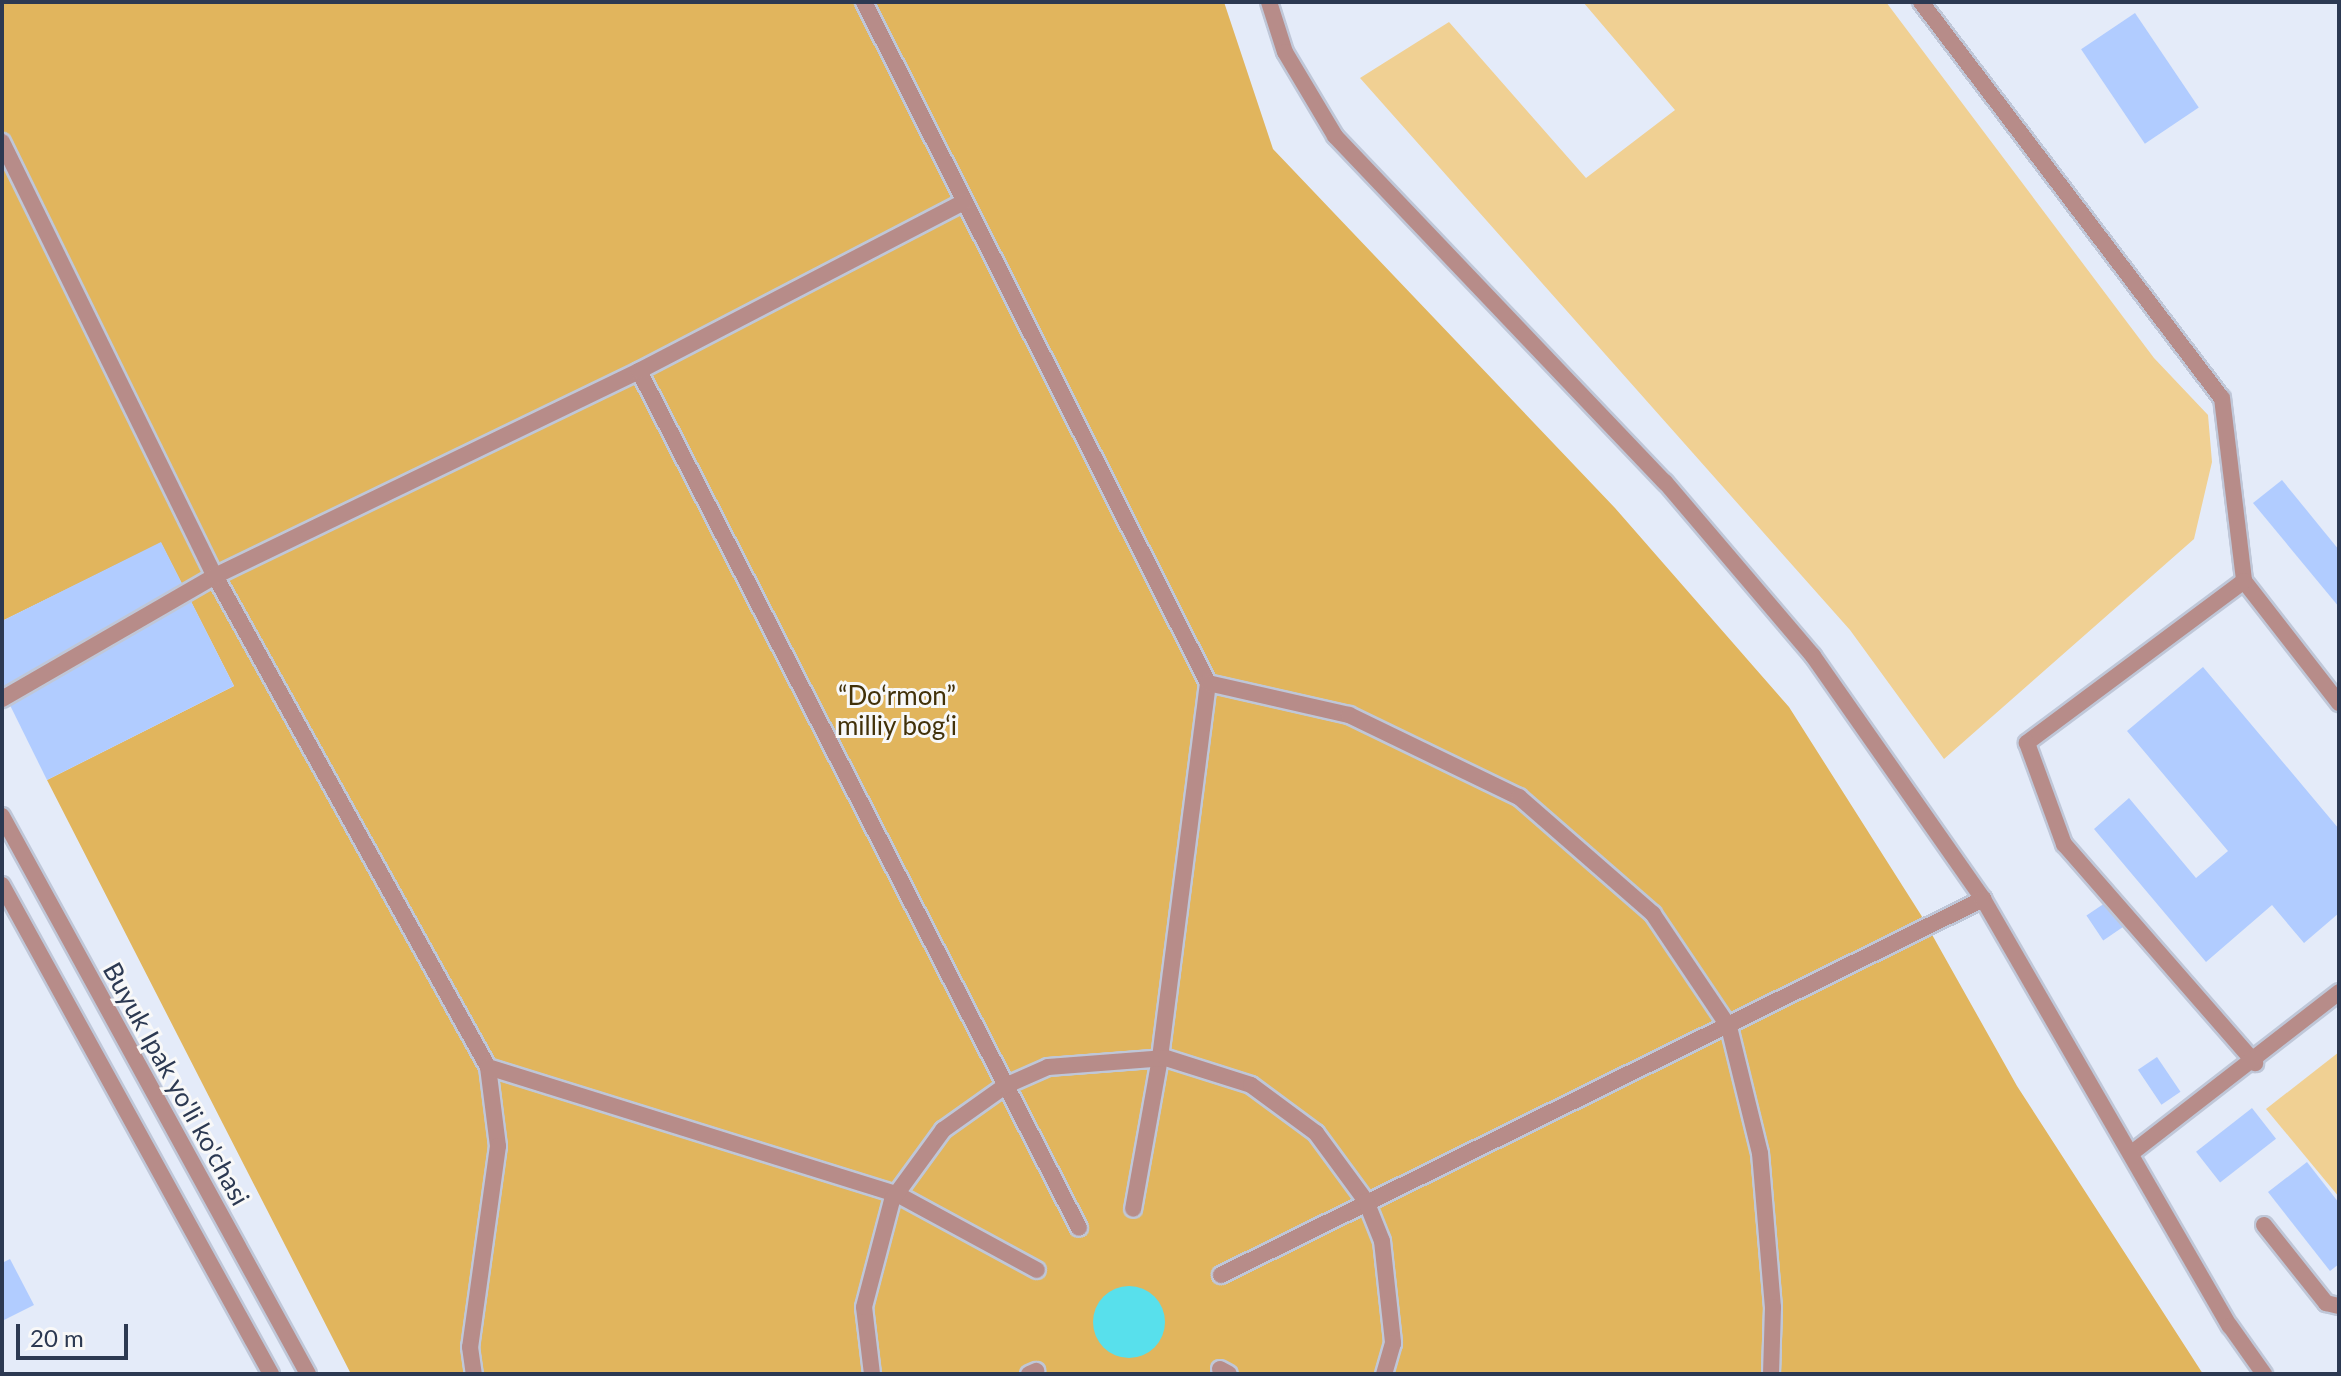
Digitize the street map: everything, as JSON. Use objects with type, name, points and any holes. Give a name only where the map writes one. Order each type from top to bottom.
[{"type":"street","points":[[864,2],[1208,683],[1160,1058],[1133,1209]]},
{"type":"street","points":[[1269,2],[1285,52],[1335,136],[1740,569],[1813,656],[1983,899],[2133,1152],[2230,1326],[2264,1374]]},
{"type":"street","points":[[1921,2],[2222,398],[2244,581],[2339,703]]},
{"type":"street","points":[[2,142],[215,576],[488,1067],[498,1146],[470,1347],[474,1374]]},
{"type":"street","points":[[2,699],[215,576],[639,371],[964,202]]},
{"type":"street","points":[[639,371],[1079,1228]]},
{"type":"street","points":[[2244,581],[2027,743],[2064,844],[2255,1063]]},
{"type":"street","points":[[1208,683],[1349,715],[1519,797],[1653,914],[1729,1027],[1760,1153],[1773,1307],[1771,1374]]},
{"type":"street","name":"Buyuk Ipak yo'li ko'chasi","points":[[2,816],[308,1374]]},
{"type":"street","points":[[2,885],[271,1374]]},
{"type":"street","points":[[1221,1275],[1983,899]]},
{"type":"street","points":[[2133,1152],[2255,1063],[2339,992]]},
{"type":"street","points":[[872,1374],[864,1307],[897,1194],[943,1130],[1005,1086],[1048,1067],[1160,1058],[1251,1085],[1316,1133],[1366,1201],[1382,1241],[1393,1343],[1384,1374]]},
{"type":"street","points":[[488,1067],[897,1194],[1037,1270]]},
{"type":"street","points":[[2264,1225],[2326,1303],[2339,1306]]},
{"type":"shaded area","points":[[1583,2],[1886,2],[2154,358],[2208,415],[2212,462],[2194,539],[1944,759],[1850,630],[1360,78],[1449,22],[1586,178],[1675,110]]},
{"type":"shaded area","points":[[2339,1052],[2339,1197],[2266,1109]]},
{"type":"green space","name":"“Do‘rmon” milliy bog‘i","points":[[2,2],[1224,2],[1273,149],[1615,508],[1789,707],[1921,915],[2017,1086],[2203,1374],[351,1374],[47,780],[234,686],[161,543],[2,621]]},
{"type":"water","points":[[1129,1286],[1155,1296],[1165,1322],[1155,1348],[1129,1358],[1103,1348],[1093,1322],[1103,1296]]},
{"type":"building","points":[[2135,13],[2199,108],[2145,144],[2081,49]]},
{"type":"building","points":[[2282,480],[2339,550],[2339,607],[2253,503]]},
{"type":"building","points":[[161,542],[234,686],[47,780],[2,689],[2,621]]},
{"type":"building","points":[[2203,667],[2339,829],[2339,913],[2304,943],[2272,905],[2206,962],[2094,829],[2129,798],[2196,878],[2228,851],[2127,731]]},
{"type":"building","points":[[2108,901],[2125,926],[2103,940],[2086,916]]},
{"type":"building","points":[[2157,1057],[2180,1092],[2161,1105],[2138,1070]]},
{"type":"building","points":[[2252,1108],[2276,1139],[2220,1182],[2196,1152]]},
{"type":"building","points":[[2307,1162],[2339,1203],[2339,1264],[2330,1271],[2268,1192]]},
{"type":"building","points":[[10,1259],[34,1305],[2,1321],[2,1263]]}]
